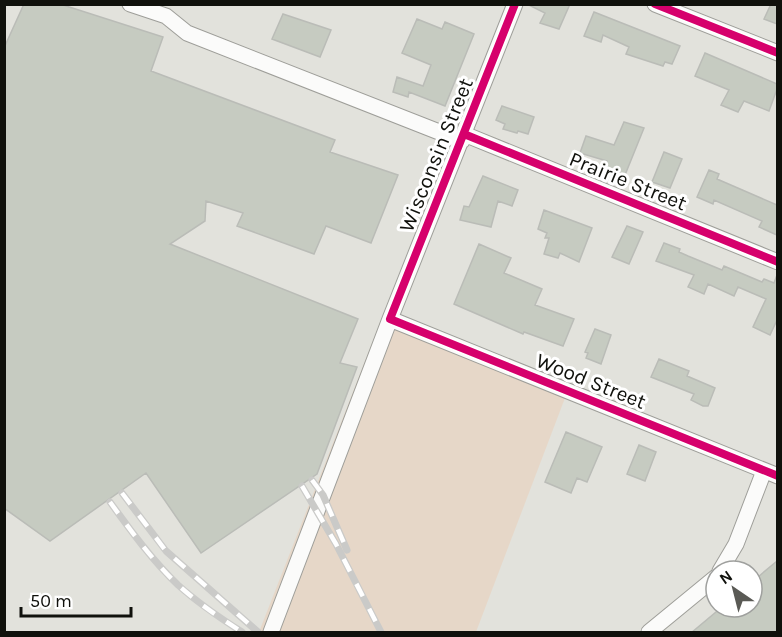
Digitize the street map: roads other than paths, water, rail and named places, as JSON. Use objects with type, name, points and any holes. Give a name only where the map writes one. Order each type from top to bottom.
[{"type":"street","name":"Prairie Street","points":[[130,4],[166,16],[187,33],[463,138],[777,262]]},
{"type":"street","name":"Wisconsin Street","points":[[271,633],[390,319],[515,4]]},
{"type":"street","points":[[655,4],[777,53]]},
{"type":"street","name":"Wood Street","points":[[390,319],[771,473]]},
{"type":"street","points":[[727,559],[771,473]]},
{"type":"street","points":[[649,633],[704,587]]},
{"type":"railway","points":[[312,480],[323,495],[347,550]]},
{"type":"railway","points":[[302,486],[336,544],[381,632]]},
{"type":"railway","points":[[122,493],[166,551],[258,632]]},
{"type":"railway","points":[[110,502],[151,555],[178,585],[209,610],[242,632]]}]
